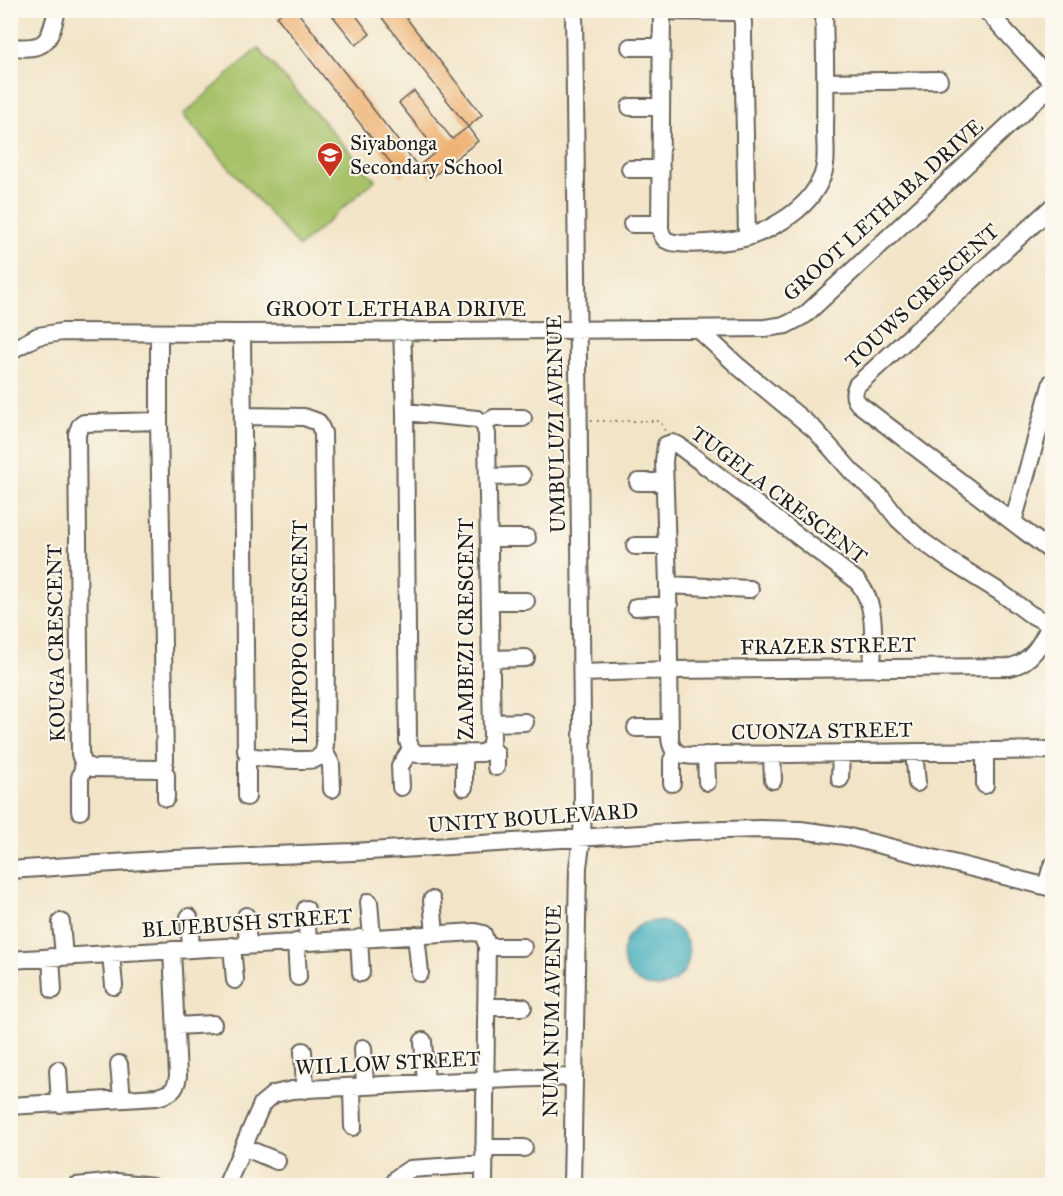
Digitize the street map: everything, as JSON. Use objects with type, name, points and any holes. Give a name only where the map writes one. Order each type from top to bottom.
[{"type":"street","points":[[10,47],[30,48],[46,42],[53,28],[57,10]]},
{"type":"street","name":"UMBULUZI AVENUE","points":[[574,10],[582,838]]},
{"type":"street","points":[[747,237],[742,15],[736,12],[662,11],[660,224],[662,236],[665,240],[672,242],[705,243],[747,237],[771,228],[791,215],[812,194],[822,179],[825,156],[826,82],[824,10]]},
{"type":"street","points":[[994,13],[1053,83]]},
{"type":"street","points":[[630,47],[662,47]]},
{"type":"street","points":[[826,82],[939,80]]},
{"type":"street","name":"GROOT LETHABA DRIVE","points":[[10,351],[38,336],[62,332],[242,333],[698,329],[786,325],[805,315],[1053,83]]},
{"type":"street","points":[[630,107],[661,107]]},
{"type":"street","points":[[630,169],[661,170]]},
{"type":"street","name":"TOUWS CRESCENT","points":[[1053,207],[858,386],[853,394],[859,404],[1053,552]]},
{"type":"street","points":[[632,225],[660,224]]},
{"type":"street","points":[[698,329],[814,430],[852,472],[881,496],[898,519],[921,540],[1000,592],[1050,632]]},
{"type":"street","points":[[401,787],[400,766],[411,750],[408,735],[402,330]]},
{"type":"street","points":[[159,333],[165,760],[161,768],[166,775],[166,798]]},
{"type":"street","points":[[242,333],[246,750],[250,757],[247,762],[247,796]]},
{"type":"street","points":[[1013,522],[1053,382]]},
{"type":"street","points":[[405,412],[470,417],[484,424],[494,418],[523,418]]},
{"type":"street","name":"LIMPOPO CRESCENT","points":[[243,416],[304,417],[318,422],[323,433],[326,656],[324,751],[322,755],[311,759],[250,757]]},
{"type":"street","name":"KOUGA CRESCENT","points":[[159,421],[84,423],[77,434],[80,754],[84,765],[100,769],[161,768]]},
{"type":"street","name":"ZAMBEZI CRESCENT","points":[[411,750],[417,754],[464,754],[482,753],[490,748],[492,723],[488,477],[487,434],[484,424]]},
{"type":"street","name":"TUGELA CRESCENT","points":[[670,670],[665,450],[666,445],[670,443],[682,448],[856,580],[864,589],[870,603],[872,668]]},
{"type":"street","points":[[488,477],[522,476]]},
{"type":"street","points":[[638,482],[665,482]]},
{"type":"street","points":[[489,538],[527,537]]},
{"type":"street","points":[[634,546],[667,546]]},
{"type":"street","points":[[668,585],[750,589]]},
{"type":"street","points":[[490,601],[526,600]]},
{"type":"street","points":[[636,607],[669,605]]},
{"type":"street","name":"FRAZER STREET","points":[[582,673],[1010,667],[1019,665],[1035,653],[1050,632]]},
{"type":"street","points":[[491,659],[526,658]]},
{"type":"street","points":[[670,670],[670,743],[677,753],[672,760],[672,783]]},
{"type":"street","points":[[492,723],[525,722]]},
{"type":"street","points":[[636,728],[670,728]]},
{"type":"street","points":[[490,748],[496,753],[496,767]]},
{"type":"street","name":"CUONZA STREET","points":[[677,753],[706,755],[1053,750]]},
{"type":"street","points":[[324,751],[331,764],[332,789]]},
{"type":"street","points":[[985,751],[985,785]]},
{"type":"street","points":[[914,752],[917,783]]},
{"type":"street","points":[[840,779],[841,753]]},
{"type":"street","points":[[464,754],[464,787]]},
{"type":"street","points":[[772,754],[773,780]]},
{"type":"street","points":[[706,755],[707,782]]},
{"type":"street","points":[[80,811],[80,778],[84,765]]},
{"type":"street","name":"UNITY BOULEVARD","points":[[10,870],[173,859],[353,852],[689,831],[761,829],[821,832],[845,836],[1049,887]]},
{"type":"street","name":"NUM NUM AVENUE","points":[[572,1185],[578,867],[582,838]]},
{"type":"street","points":[[1049,887],[1053,866]]},
{"type":"street","points":[[432,900],[435,934]]},
{"type":"street","points":[[361,973],[369,902]]},
{"type":"street","points":[[298,977],[306,909]]},
{"type":"street","points":[[235,980],[246,916]]},
{"type":"street","points":[[189,917],[191,949]]},
{"type":"street","points":[[53,990],[61,922]]},
{"type":"street","name":"BLUEBUSH STREET","points":[[10,960],[475,932],[480,933],[486,941],[523,947]]},
{"type":"street","points":[[416,935],[420,973]]},
{"type":"street","points":[[484,1185],[486,941]]},
{"type":"street","points":[[10,1106],[157,1097],[171,1092],[175,1088],[178,1076],[172,950]]},
{"type":"street","points":[[111,954],[114,986]]},
{"type":"street","points":[[486,1007],[523,1007]]},
{"type":"street","points":[[176,1026],[213,1024]]},
{"type":"street","points":[[423,1041],[426,1083]]},
{"type":"street","points":[[353,1128],[363,1048]]},
{"type":"street","points":[[303,1051],[305,1090]]},
{"type":"street","points":[[119,1064],[122,1100]]},
{"type":"street","points":[[58,1070],[60,1104]]},
{"type":"street","name":"WILLOW STREET","points":[[226,1185],[262,1104],[274,1094],[292,1090],[484,1079],[573,1077]]},
{"type":"street","points":[[243,1147],[278,1161]]},
{"type":"street","points":[[392,1185],[398,1177],[410,1169],[524,1148]]},
{"type":"street","points":[[76,1185],[143,1185]]},
{"type":"path","points":[[579,421],[660,421],[670,443]]},
{"type":"green space","points":[[258,48],[375,180],[299,247],[183,115]]},
{"type":"water","points":[[649,921],[663,921],[675,926],[684,935],[689,954],[687,967],[680,978],[663,987],[649,987],[637,982],[628,973],[623,961],[623,947],[628,935],[637,926]]},
{"type":"building","points":[[284,10],[296,10],[416,164],[401,176],[277,17]]},
{"type":"building","points":[[328,10],[352,10],[370,34],[356,45]]},
{"type":"building","points":[[376,10],[400,10],[482,115],[468,127]]},
{"type":"building","points":[[414,91],[452,139],[468,127],[478,141],[431,178],[421,164],[437,151],[399,103]]},
{"type":"place","name":"Siyabonga Secondary School","points":[[330,178]]}]
